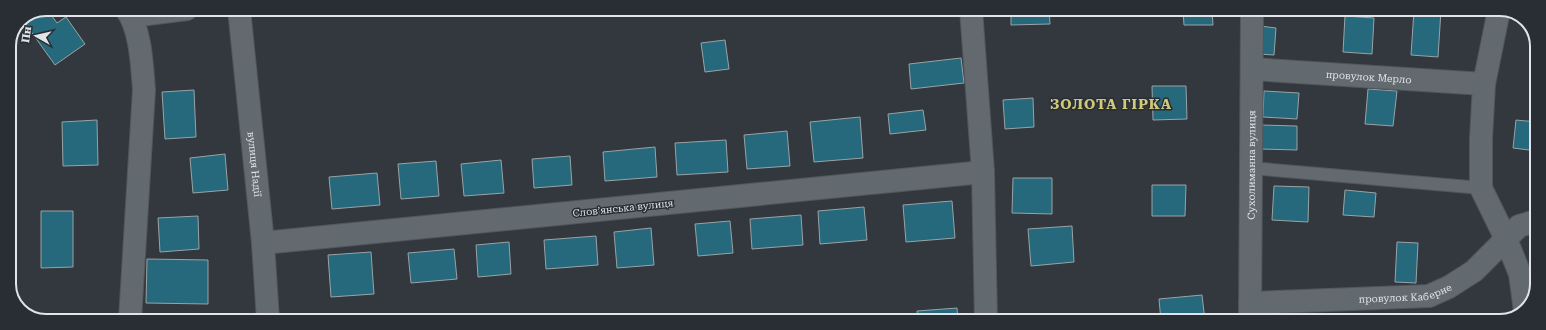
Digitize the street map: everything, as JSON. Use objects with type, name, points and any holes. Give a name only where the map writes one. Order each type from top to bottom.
[{"type":"street","points":[[130,16],[141,54],[144,90],[130,314]]},
{"type":"street","name":"вулиця Надії","points":[[240,16],[264,243],[268,314]]},
{"type":"street","points":[[972,16],[983,172],[986,314]]},
{"type":"street","name":"Сухолиманна вулиця","points":[[1250,312],[1252,16]]},
{"type":"street","points":[[1498,16],[1484,84],[1481,139],[1481,188],[1506,239],[1520,274],[1524,302]]},
{"type":"street","name":"провулок Мерло","points":[[1252,69],[1484,84]]},
{"type":"street","name":"Словʼянська вулиця","points":[[264,243],[983,172]]},
{"type":"street","name":"провулок Каберне","points":[[1250,312],[1429,296],[1449,287],[1474,271],[1519,226],[1530,223]]},
{"type":"lane","points":[[1251,168],[1481,188]]},
{"type":"building","points":[[52,16],[57,23],[66,17],[85,44],[55,65],[26,24],[34,18]]},
{"type":"building","points":[[1011,16],[1049,16],[1050,24],[1011,25]]},
{"type":"building","points":[[1183,16],[1212,16],[1213,25],[1184,25]]},
{"type":"building","points":[[1345,16],[1374,18],[1372,54],[1343,52]]},
{"type":"building","points":[[1414,16],[1441,16],[1438,57],[1411,55]]},
{"type":"building","points":[[1260,26],[1276,28],[1274,55],[1258,54]]},
{"type":"building","points":[[725,40],[729,69],[705,72],[701,43]]},
{"type":"building","points":[[961,58],[964,83],[911,89],[909,64]]},
{"type":"building","points":[[1152,86],[1186,86],[1187,119],[1153,120]]},
{"type":"building","points":[[1368,89],[1397,91],[1393,126],[1365,124]]},
{"type":"building","points":[[194,90],[196,137],[165,139],[162,92]]},
{"type":"building","points":[[1264,91],[1299,93],[1297,119],[1263,117]]},
{"type":"building","points":[[1033,98],[1034,127],[1005,129],[1003,100]]},
{"type":"building","points":[[923,110],[926,130],[890,134],[888,114]]},
{"type":"building","points":[[860,117],[863,158],[814,162],[810,122]]},
{"type":"building","points":[[97,120],[98,165],[63,166],[62,122]]},
{"type":"building","points":[[1516,120],[1530,121],[1530,150],[1513,148]]},
{"type":"building","points":[[1261,125],[1297,126],[1297,150],[1260,149]]},
{"type":"building","points":[[787,131],[790,166],[747,169],[744,135]]},
{"type":"building","points":[[726,140],[728,172],[677,175],[675,143]]},
{"type":"building","points":[[655,147],[657,177],[605,181],[603,152]]},
{"type":"building","points":[[225,154],[228,190],[193,193],[190,158]]},
{"type":"building","points":[[570,156],[572,185],[534,188],[532,159]]},
{"type":"building","points":[[501,160],[504,193],[464,196],[461,164]]},
{"type":"building","points":[[436,161],[439,196],[401,199],[398,164]]},
{"type":"building","points":[[377,173],[380,205],[332,209],[329,177]]},
{"type":"building","points":[[1013,178],[1052,178],[1052,214],[1012,213]]},
{"type":"building","points":[[1152,185],[1186,185],[1185,216],[1152,216]]},
{"type":"building","points":[[1274,186],[1309,187],[1308,222],[1272,220]]},
{"type":"building","points":[[1345,190],[1376,193],[1374,217],[1343,215]]},
{"type":"building","points":[[952,201],[955,238],[906,242],[903,205]]},
{"type":"building","points":[[864,207],[867,240],[820,244],[818,211]]},
{"type":"building","points":[[41,211],[73,211],[73,267],[41,268]]},
{"type":"building","points":[[801,215],[803,245],[752,249],[750,219]]},
{"type":"building","points":[[198,216],[199,249],[160,252],[158,218]]},
{"type":"building","points":[[730,221],[733,253],[698,256],[695,224]]},
{"type":"building","points":[[1072,226],[1074,262],[1031,266],[1028,229]]},
{"type":"building","points":[[651,228],[654,265],[617,268],[614,232]]},
{"type":"building","points":[[596,236],[598,265],[546,269],[544,240]]},
{"type":"building","points":[[509,242],[511,274],[478,277],[476,245]]},
{"type":"building","points":[[1397,242],[1418,243],[1416,283],[1395,282]]},
{"type":"building","points":[[454,249],[457,279],[411,283],[408,253]]},
{"type":"building","points":[[371,252],[374,294],[331,297],[328,255]]},
{"type":"building","points":[[147,259],[208,260],[208,304],[146,303]]},
{"type":"building","points":[[1202,295],[1204,314],[1160,314],[1159,299]]},
{"type":"building","points":[[957,308],[957,314],[917,314],[917,311]]},
{"type":"district","name":"ЗОЛОТА ГІРКА","points":[[1111,104]]}]
